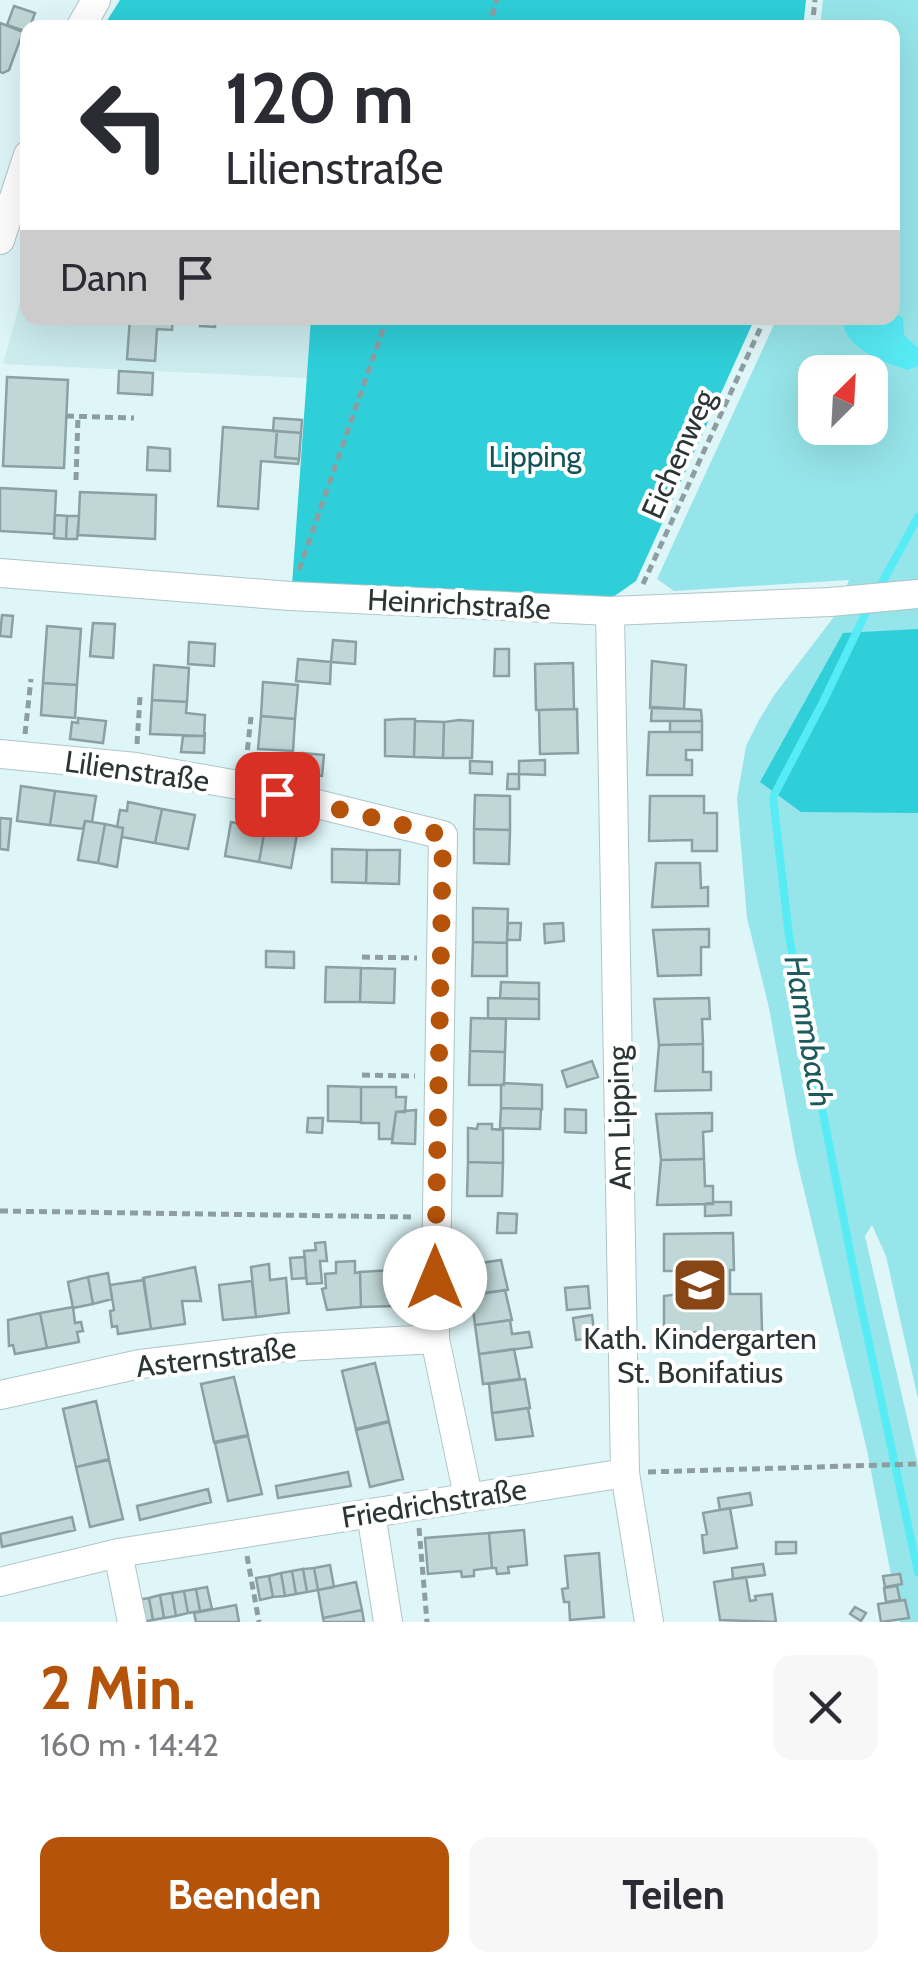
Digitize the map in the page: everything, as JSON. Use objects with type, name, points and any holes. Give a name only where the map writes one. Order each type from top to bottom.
[{"type":"street","points":[[0,240],[20,179]]},
{"type":"street","name":"Heinrichstraße","points":[[0,573],[290,596],[621,610],[908,595]]},
{"type":"street","name":"Am Lipping","points":[[621,610],[625,1473],[650,1622]]},
{"type":"street","name":"Lilienstraße","points":[[12,755],[136,767],[244,786],[443,835],[435,1339],[468,1496]]},
{"type":"street","name":"Asternstraße","points":[[0,1396],[140,1364],[285,1348],[435,1339]]},
{"type":"street","name":"Friedrichstraße","points":[[0,1582],[118,1553],[625,1473]]},
{"type":"street","points":[[371,1513],[388,1622]]},
{"type":"street","points":[[118,1553],[132,1622]]},
{"type":"path","points":[[290,596],[385,325]]},
{"type":"path","name":"Eichenweg","points":[[621,610],[762,325]]},
{"type":"path","points":[[66,416],[134,418]]},
{"type":"path","points":[[76,480],[78,417]]},
{"type":"path","points":[[12,755],[31,680]]},
{"type":"path","points":[[136,767],[140,696]]},
{"type":"path","points":[[244,786],[251,717]]},
{"type":"path","points":[[362,956],[440,958]]},
{"type":"path","points":[[362,1075],[438,1077]]},
{"type":"path","points":[[0,1211],[435,1218]]},
{"type":"path","points":[[625,1473],[918,1464]]},
{"type":"path","points":[[418,1505],[427,1622]]},
{"type":"path","points":[[243,1534],[259,1622]]},
{"type":"shaded area","points":[[823,0],[918,0],[918,1399],[886,1256],[872,1225],[865,1236],[918,1465],[918,1622],[900,1622],[867,1450],[796,1157],[769,1008],[747,918],[737,798],[746,746],[759,720],[833,618],[849,580],[674,591],[657,579],[774,325],[900,325],[900,20],[821,20]]},
{"type":"shaded area","points":[[20,302],[20,325],[311,325],[307,378],[3,364]]},
{"type":"shaded area","points":[[900,316],[904,335],[918,348],[918,366],[907,370],[888,362],[888,355],[872,355],[849,338],[844,325],[900,325]]},
{"type":"green space","points":[[120,0],[806,0],[804,20],[107,20]]},
{"type":"green space","name":"Lipping","points":[[311,325],[752,325],[636,581],[613,597],[381,592],[292,585]]},
{"type":"green space","points":[[918,629],[918,813],[801,812],[760,782],[843,633]]},
{"type":"building","points":[[14,6],[35,13],[32,20],[20,20],[20,29],[7,25]]},
{"type":"building","points":[[0,23],[20,31],[20,40],[9,70],[0,72]]},
{"type":"building","points":[[129,325],[172,325],[172,330],[157,329],[155,361],[127,359]]},
{"type":"building","points":[[119,371],[153,373],[152,395],[118,393]]},
{"type":"building","points":[[7,377],[68,380],[64,468],[3,466]]},
{"type":"building","points":[[274,418],[302,420],[301,433],[273,431]]},
{"type":"building","points":[[223,427],[277,431],[275,457],[299,459],[298,464],[261,461],[258,509],[218,506]]},
{"type":"building","points":[[277,431],[301,433],[299,459],[275,457]]},
{"type":"building","points":[[148,447],[170,449],[170,471],[147,470]]},
{"type":"building","points":[[0,488],[56,491],[54,534],[0,531]]},
{"type":"building","points":[[80,492],[156,495],[155,539],[78,535]]},
{"type":"building","points":[[55,515],[67,516],[66,539],[54,538]]},
{"type":"building","points":[[67,516],[79,516],[77,539],[66,539]]},
{"type":"building","points":[[2,615],[13,616],[11,637],[0,636]]},
{"type":"building","points":[[93,623],[115,624],[113,658],[90,656]]},
{"type":"building","points":[[47,626],[81,629],[77,685],[43,683]]},
{"type":"building","points":[[333,640],[356,642],[355,664],[331,662]]},
{"type":"building","points":[[189,642],[215,644],[214,666],[188,664]]},
{"type":"building","points":[[495,649],[509,649],[509,676],[494,676]]},
{"type":"building","points":[[298,659],[331,662],[330,684],[296,681]]},
{"type":"building","points":[[652,661],[686,665],[684,709],[650,708]]},
{"type":"building","points":[[573,663],[574,709],[536,710],[535,664]]},
{"type":"building","points":[[154,665],[189,668],[187,702],[152,700]]},
{"type":"building","points":[[263,682],[298,685],[295,719],[261,716]]},
{"type":"building","points":[[43,683],[77,685],[75,718],[41,715]]},
{"type":"building","points":[[152,700],[187,702],[186,713],[205,715],[204,736],[150,734]]},
{"type":"building","points":[[652,707],[701,710],[702,721],[651,721]]},
{"type":"building","points":[[577,709],[578,753],[540,754],[539,710]]},
{"type":"building","points":[[261,716],[295,719],[293,751],[258,749]]},
{"type":"building","points":[[78,718],[106,721],[103,743],[70,739],[72,722],[78,723]]},
{"type":"building","points":[[415,719],[414,757],[385,756],[385,720]]},
{"type":"building","points":[[415,721],[444,722],[443,758],[414,757]]},
{"type":"building","points":[[473,721],[472,758],[443,758],[444,722]]},
{"type":"building","points":[[670,721],[702,721],[702,732],[670,732]]},
{"type":"building","points":[[205,732],[204,753],[181,752],[183,736],[204,736]]},
{"type":"building","points":[[649,732],[702,732],[702,750],[686,750],[686,760],[692,760],[692,775],[647,775]]},
{"type":"building","points":[[302,753],[324,755],[322,776],[290,773],[291,756],[302,757]]},
{"type":"building","points":[[545,760],[545,775],[519,774],[519,761]]},
{"type":"building","points":[[470,761],[492,762],[492,774],[470,773]]},
{"type":"building","points":[[508,774],[519,774],[519,789],[507,789]]},
{"type":"building","points":[[21,786],[55,791],[50,825],[17,821]]},
{"type":"building","points":[[55,791],[96,796],[92,822],[85,821],[83,829],[50,825]]},
{"type":"building","points":[[475,795],[510,796],[510,830],[474,829]]},
{"type":"building","points":[[650,796],[704,796],[704,813],[717,813],[717,851],[692,851],[692,840],[649,841]]},
{"type":"building","points":[[128,802],[162,809],[155,843],[122,837],[123,828],[117,827],[120,810],[127,811]]},
{"type":"building","points":[[162,809],[195,815],[188,849],[155,843]]},
{"type":"building","points":[[0,818],[11,819],[8,850],[0,849]]},
{"type":"building","points":[[85,821],[105,824],[98,863],[78,860]]},
{"type":"building","points":[[231,822],[265,829],[259,862],[225,856]]},
{"type":"building","points":[[105,824],[123,828],[117,867],[98,863]]},
{"type":"building","points":[[265,829],[297,834],[291,868],[259,862]]},
{"type":"building","points":[[474,829],[510,830],[509,864],[474,863]]},
{"type":"building","points":[[332,849],[367,850],[366,883],[332,882]]},
{"type":"building","points":[[367,850],[400,850],[399,884],[366,883]]},
{"type":"building","points":[[656,863],[700,863],[701,888],[708,887],[708,906],[652,907]]},
{"type":"building","points":[[473,908],[508,909],[507,943],[473,942]]},
{"type":"building","points":[[508,923],[521,923],[520,940],[507,940]]},
{"type":"building","points":[[563,923],[564,941],[545,943],[544,924]]},
{"type":"building","points":[[709,929],[709,947],[701,947],[701,975],[658,976],[653,930]]},
{"type":"building","points":[[473,942],[507,943],[507,976],[472,976]]},
{"type":"building","points":[[266,951],[294,952],[294,968],[266,967]]},
{"type":"building","points":[[326,967],[361,968],[360,1002],[325,1002]]},
{"type":"building","points":[[361,968],[395,969],[394,1003],[360,1002]]},
{"type":"building","points":[[501,982],[539,983],[539,999],[500,998]]},
{"type":"building","points":[[488,998],[539,999],[539,1019],[488,1018]]},
{"type":"building","points":[[709,998],[710,1019],[702,1019],[703,1044],[659,1045],[654,999]]},
{"type":"building","points":[[471,1018],[506,1019],[505,1052],[470,1051]]},
{"type":"building","points":[[703,1044],[703,1072],[711,1072],[711,1090],[655,1091],[659,1045]]},
{"type":"building","points":[[470,1051],[505,1052],[504,1085],[469,1085]]},
{"type":"building","points":[[592,1061],[598,1077],[567,1087],[562,1071]]},
{"type":"building","points":[[504,1083],[542,1085],[542,1109],[501,1108]]},
{"type":"building","points":[[328,1086],[361,1087],[361,1122],[328,1121]]},
{"type":"building","points":[[361,1087],[396,1087],[396,1097],[406,1097],[405,1112],[396,1112],[392,1139],[379,1139],[379,1123],[361,1123]]},
{"type":"building","points":[[501,1108],[541,1109],[540,1129],[500,1128]]},
{"type":"building","points":[[565,1109],[586,1110],[586,1133],[565,1132]]},
{"type":"building","points":[[416,1110],[415,1144],[392,1143],[396,1112]]},
{"type":"building","points":[[712,1113],[712,1131],[703,1132],[704,1159],[661,1160],[656,1114]]},
{"type":"building","points":[[308,1118],[323,1118],[322,1133],[307,1132]]},
{"type":"building","points":[[478,1124],[492,1124],[492,1129],[503,1130],[503,1163],[468,1162],[468,1128],[477,1129]]},
{"type":"building","points":[[704,1159],[705,1186],[713,1186],[713,1204],[657,1205],[661,1160]]},
{"type":"building","points":[[468,1162],[503,1163],[502,1196],[467,1196]]},
{"type":"building","points":[[731,1202],[731,1215],[705,1216],[705,1204]]},
{"type":"building","points":[[498,1213],[517,1214],[516,1233],[497,1233]]},
{"type":"building","points":[[733,1233],[730,1294],[761,1294],[762,1331],[664,1333],[664,1296],[686,1293],[686,1271],[664,1271],[664,1234]]},
{"type":"building","points":[[325,1242],[327,1261],[320,1261],[322,1283],[307,1284],[304,1251],[316,1250],[315,1243]]},
{"type":"building","points":[[305,1257],[306,1278],[292,1279],[290,1258]]},
{"type":"building","points":[[501,1260],[508,1290],[471,1295],[467,1265]]},
{"type":"building","points":[[355,1261],[355,1273],[360,1272],[361,1307],[327,1310],[322,1289],[326,1288],[325,1274],[336,1273],[336,1262]]},
{"type":"building","points":[[269,1264],[270,1280],[286,1278],[289,1313],[256,1317],[251,1267]]},
{"type":"building","points":[[195,1267],[201,1301],[182,1301],[185,1324],[151,1329],[143,1278]]},
{"type":"building","points":[[393,1270],[395,1306],[361,1307],[360,1272]]},
{"type":"building","points":[[108,1273],[112,1299],[93,1304],[88,1277]]},
{"type":"building","points":[[88,1277],[93,1304],[73,1308],[68,1282]]},
{"type":"building","points":[[144,1280],[151,1329],[118,1334],[117,1326],[112,1327],[110,1285]]},
{"type":"building","points":[[252,1281],[256,1317],[223,1320],[219,1285]]},
{"type":"building","points":[[588,1286],[590,1308],[567,1310],[565,1288]]},
{"type":"building","points":[[505,1290],[512,1320],[475,1325],[471,1295]]},
{"type":"building","points":[[73,1307],[75,1323],[81,1322],[83,1331],[77,1332],[79,1342],[47,1348],[40,1313]]},
{"type":"building","points":[[40,1313],[47,1348],[15,1354],[13,1345],[9,1346],[8,1320]]},
{"type":"building","points":[[592,1315],[595,1338],[576,1340],[573,1318]]},
{"type":"building","points":[[510,1320],[512,1334],[529,1332],[532,1347],[479,1354],[475,1325]]},
{"type":"building","points":[[514,1349],[520,1379],[483,1384],[479,1354]]},
{"type":"building","points":[[375,1363],[389,1421],[356,1429],[342,1371]]},
{"type":"building","points":[[234,1377],[248,1435],[214,1442],[201,1384]]},
{"type":"building","points":[[525,1379],[530,1408],[492,1413],[489,1384]]},
{"type":"building","points":[[96,1401],[109,1459],[76,1467],[63,1409]]},
{"type":"building","points":[[528,1408],[533,1436],[496,1440],[492,1413]]},
{"type":"building","points":[[389,1422],[403,1479],[370,1487],[356,1430]]},
{"type":"building","points":[[248,1436],[262,1494],[228,1501],[215,1443]]},
{"type":"building","points":[[109,1460],[123,1519],[90,1527],[76,1467]]},
{"type":"building","points":[[348,1472],[351,1486],[278,1498],[276,1486]]},
{"type":"building","points":[[208,1489],[211,1502],[140,1520],[137,1506]]},
{"type":"building","points":[[750,1493],[752,1505],[720,1510],[718,1498]]},
{"type":"building","points":[[730,1508],[737,1548],[704,1553],[702,1535],[707,1534],[703,1513]]},
{"type":"building","points":[[72,1517],[75,1530],[2,1547],[0,1534]]},
{"type":"building","points":[[524,1530],[527,1565],[508,1567],[509,1573],[497,1574],[496,1568],[492,1568],[489,1533]]},
{"type":"building","points":[[489,1533],[492,1568],[474,1570],[474,1576],[462,1577],[461,1571],[428,1574],[425,1538]]},
{"type":"building","points":[[776,1542],[796,1542],[796,1553],[776,1554]]},
{"type":"building","points":[[599,1553],[604,1617],[570,1620],[569,1602],[564,1602],[562,1589],[568,1588],[565,1556]]},
{"type":"building","points":[[763,1564],[765,1575],[733,1579],[732,1568]]},
{"type":"building","points":[[330,1565],[334,1587],[318,1590],[314,1568]]},
{"type":"building","points":[[314,1568],[318,1590],[307,1592],[303,1569]]},
{"type":"building","points":[[303,1569],[307,1592],[296,1594],[292,1571]]},
{"type":"building","points":[[292,1571],[296,1594],[285,1596],[281,1573]]},
{"type":"building","points":[[281,1573],[285,1596],[273,1597],[269,1576]]},
{"type":"building","points":[[900,1574],[902,1584],[885,1587],[883,1576]]},
{"type":"building","points":[[269,1576],[273,1597],[260,1600],[256,1578]]},
{"type":"building","points":[[746,1577],[750,1601],[756,1600],[755,1596],[772,1594],[776,1622],[720,1620],[714,1582]]},
{"type":"building","points":[[356,1582],[362,1610],[323,1618],[318,1590]]},
{"type":"building","points":[[897,1586],[900,1600],[886,1602],[884,1588]]},
{"type":"building","points":[[207,1587],[212,1609],[200,1611],[196,1589]]},
{"type":"building","points":[[196,1589],[200,1611],[188,1613],[184,1591]]},
{"type":"building","points":[[184,1591],[188,1613],[176,1616],[172,1593]]},
{"type":"building","points":[[172,1593],[176,1616],[164,1618],[160,1595]]},
{"type":"building","points":[[160,1595],[164,1618],[153,1620],[149,1598]]},
{"type":"building","points":[[149,1598],[153,1620],[141,1622],[137,1600]]},
{"type":"building","points":[[905,1600],[909,1618],[881,1622],[878,1604]]},
{"type":"building","points":[[236,1605],[239,1622],[196,1622],[194,1613]]},
{"type":"building","points":[[855,1607],[866,1613],[861,1621],[850,1614]]},
{"type":"building","points":[[362,1610],[364,1622],[324,1622],[323,1618]]},
{"type":"waterway","name":"Hammbach","points":[[877,592],[918,517]]},
{"type":"waterway","name":"Hammbach","points":[[870,604],[773,797],[789,936],[858,1292],[918,1572]]},
{"type":"place","name":"Kath. Kindergarten St. Bonifatius","points":[[700,1285]]},
{"type":"route","points":[[277,794],[443,835],[435,1278]]}]
